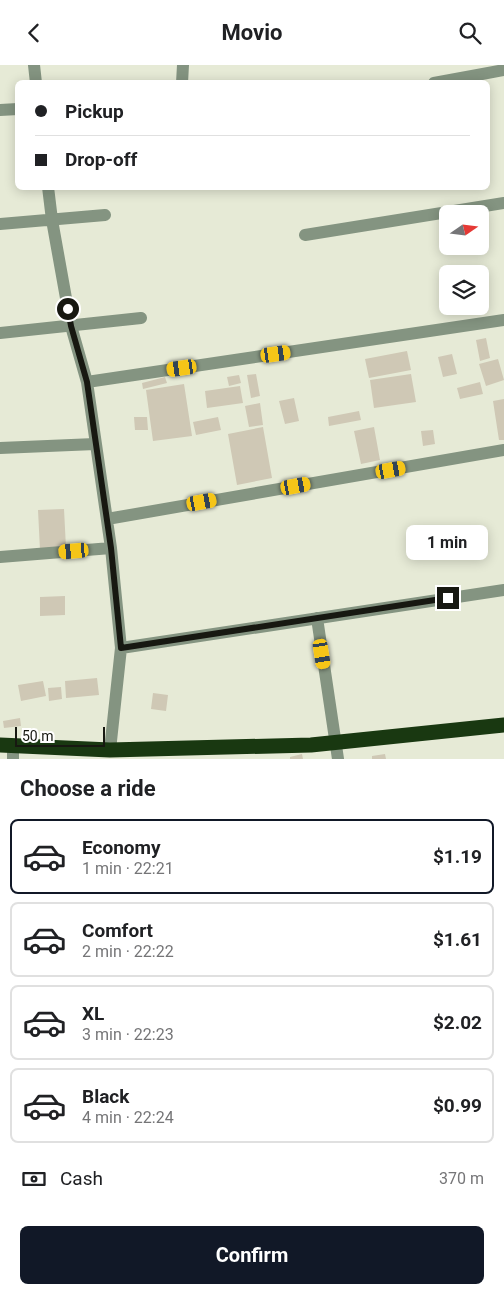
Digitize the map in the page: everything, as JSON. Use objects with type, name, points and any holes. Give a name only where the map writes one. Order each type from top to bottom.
[{"type":"highway","points":[[9,750],[110,750],[311,745],[504,725]]},
{"type":"street","points":[[34,65],[36,80]]},
{"type":"street","points":[[182,80],[183,65]]},
{"type":"street","points":[[450,80],[504,70]]},
{"type":"street","points":[[0,110],[15,109]]},
{"type":"street","points":[[48,190],[71,326],[87,382],[111,548],[121,648],[110,750]]},
{"type":"street","points":[[305,235],[504,203]]},
{"type":"street","points":[[0,224],[105,215]]},
{"type":"street","points":[[0,333],[141,318]]},
{"type":"street","points":[[87,382],[504,320]]},
{"type":"street","points":[[0,449],[95,444]]},
{"type":"street","points":[[107,519],[504,450]]},
{"type":"street","points":[[0,557],[111,548]]},
{"type":"street","points":[[121,648],[504,590]]},
{"type":"street","points":[[317,618],[338,759]]},
{"type":"building","points":[[486,338],[490,358],[480,361],[476,340]]},
{"type":"building","points":[[407,351],[411,370],[369,378],[365,359]]},
{"type":"building","points":[[452,354],[457,374],[443,377],[438,357]]},
{"type":"building","points":[[498,359],[504,380],[486,386],[479,364]]},
{"type":"building","points":[[256,374],[260,396],[251,398],[247,375]]},
{"type":"building","points":[[411,374],[416,402],[374,408],[370,380]]},
{"type":"building","points":[[239,375],[241,383],[229,386],[227,377]]},
{"type":"building","points":[[165,377],[167,383],[143,389],[142,383]]},
{"type":"building","points":[[480,382],[483,394],[460,399],[457,388]]},
{"type":"building","points":[[184,384],[192,436],[153,441],[146,390]]},
{"type":"building","points":[[240,386],[243,403],[207,408],[205,391]]},
{"type":"building","points":[[294,398],[299,421],[285,424],[279,401]]},
{"type":"building","points":[[504,399],[504,440],[499,440],[493,401]]},
{"type":"building","points":[[260,403],[263,425],[249,427],[245,406]]},
{"type":"building","points":[[359,411],[361,420],[329,426],[328,417]]},
{"type":"building","points":[[134,417],[147,417],[148,430],[135,430]]},
{"type":"building","points":[[218,417],[221,430],[196,435],[193,422]]},
{"type":"building","points":[[263,427],[272,478],[237,485],[228,434]]},
{"type":"building","points":[[374,427],[380,460],[361,464],[354,431]]},
{"type":"building","points":[[433,430],[435,444],[423,446],[421,431]]},
{"type":"building","points":[[64,509],[66,548],[40,550],[38,510]]},
{"type":"building","points":[[65,596],[65,615],[40,616],[40,597]]},
{"type":"building","points":[[97,678],[99,695],[66,698],[65,681]]},
{"type":"building","points":[[43,681],[46,696],[21,701],[18,685]]},
{"type":"building","points":[[61,687],[62,699],[49,701],[48,688]]},
{"type":"building","points":[[153,693],[168,695],[166,711],[151,709]]},
{"type":"building","points":[[20,718],[21,726],[4,728],[3,721]]},
{"type":"building","points":[[302,754],[303,759],[290,759],[290,757]]},
{"type":"building","points":[[385,754],[386,759],[372,759],[372,756]]},
{"type":"route","points":[[68,309],[87,382],[111,548],[121,648],[448,598]]}]
